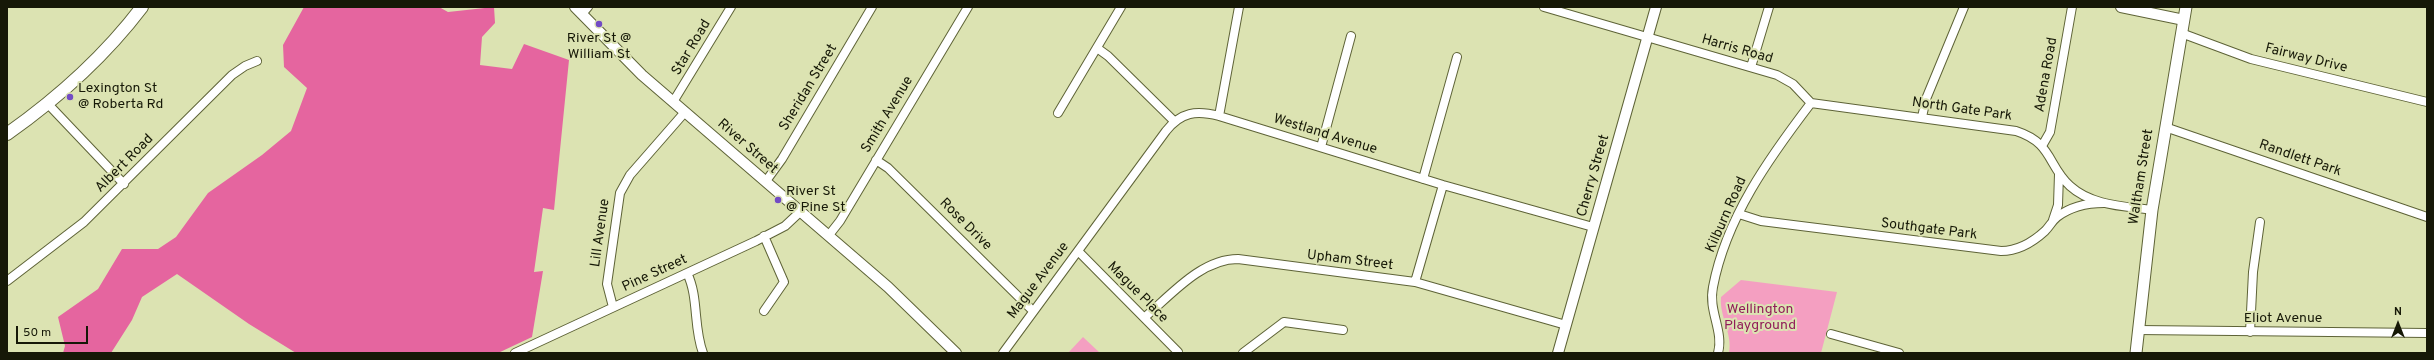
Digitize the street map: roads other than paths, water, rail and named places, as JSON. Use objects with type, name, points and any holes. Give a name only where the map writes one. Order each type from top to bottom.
[{"type":"main road","points":[[7,134],[48,104],[105,51],[142,7]]},
{"type":"main road","name":"Waltham Street","points":[[2136,353],[2152,210],[2186,7]]},
{"type":"street","name":"Star Road","points":[[673,102],[731,7]]},
{"type":"street","name":"Sheridan Street","points":[[766,181],[782,159],[872,7]]},
{"type":"street","name":"Smith Avenue","points":[[829,235],[840,221],[968,7]]},
{"type":"street","points":[[1058,113],[1121,7]]},
{"type":"street","points":[[1219,116],[1239,7]]},
{"type":"street","name":"Harris Road","points":[[1544,7],[1751,67],[1788,80],[1810,102]]},
{"type":"street","name":"Cherry Street","points":[[1558,353],[1656,7]]},
{"type":"street","points":[[1751,67],[1769,7]]},
{"type":"street","points":[[1922,117],[1926,99],[1964,7]]},
{"type":"street","name":"Adena Road","points":[[2042,146],[2050,132],[2072,7]]},
{"type":"street","points":[[2120,7],[2184,20]]},
{"type":"street","name":"River Street","points":[[582,9],[633,66],[829,235],[896,295],[956,353]]},
{"type":"street","name":"Fairway Drive","points":[[2181,33],[2251,59],[2427,102]]},
{"type":"street","points":[[1321,147],[1350,36]]},
{"type":"street","points":[[1097,48],[1108,56],[1174,121]]},
{"type":"street","points":[[1423,178],[1457,57]]},
{"type":"street","name":"Albert Road","points":[[7,281],[75,230],[124,184],[232,76],[245,66],[257,61]]},
{"type":"street","name":"North Gate Park","points":[[1810,102],[2011,129],[2031,137],[2042,146],[2058,172],[2069,186],[2079,193],[2104,203],[2152,210]]},
{"type":"street","name":"Kilburn Road","points":[[1718,353],[1720,338],[1712,310],[1712,292],[1722,255],[1739,214],[1766,164],[1810,102]]},
{"type":"street","points":[[48,104],[124,184]]},
{"type":"street","name":"Lill Avenue","points":[[613,307],[607,284],[620,193],[634,169],[685,112]]},
{"type":"street","name":"Westland Avenue","points":[[1098,226],[1174,121],[1194,112],[1219,116],[1443,185],[1594,227]]},
{"type":"street","name":"Randlett Park","points":[[2165,127],[2427,217]]},
{"type":"street","name":"Rose Drive","points":[[876,160],[888,168],[1033,311]]},
{"type":"street","points":[[2053,221],[2059,194],[2058,172]]},
{"type":"street","points":[[1415,282],[1443,185]]},
{"type":"street","name":"Southgate Park","points":[[1739,214],[1768,222],[2001,251],[2013,250],[2028,243],[2045,230],[2053,221],[2075,208],[2091,203],[2104,203]]},
{"type":"street","name":"Pine Street","points":[[515,353],[764,236],[789,223],[801,211]]},
{"type":"street","points":[[2250,332],[2254,266],[2260,222]]},
{"type":"street","name":"Mague Avenue","points":[[1002,353],[1098,226]]},
{"type":"street","points":[[764,236],[784,282],[764,311]]},
{"type":"street","name":"Mague Place","points":[[1078,251],[1178,352]]},
{"type":"street","name":"Upham Street","points":[[1145,317],[1200,271],[1213,264],[1228,260],[1242,260],[1415,282],[1566,325]]},
{"type":"street","points":[[687,273],[693,291],[696,333],[703,353]]},
{"type":"street","points":[[1243,353],[1282,323],[1343,330]]},
{"type":"street","name":"Eliot Avenue","points":[[2138,330],[2427,333]]},
{"type":"street","points":[[1831,334],[1885,351],[1899,353]]},
{"type":"place","name":"River St @ William St","points":[[599,24]]},
{"type":"place","name":"Lexington St @ Roberta Rd","points":[[70,97]]},
{"type":"place","name":"River St @ Pine St","points":[[778,200]]},
{"type":"park label","name":"Wellington Playground","points":[[1760,318]]}]
